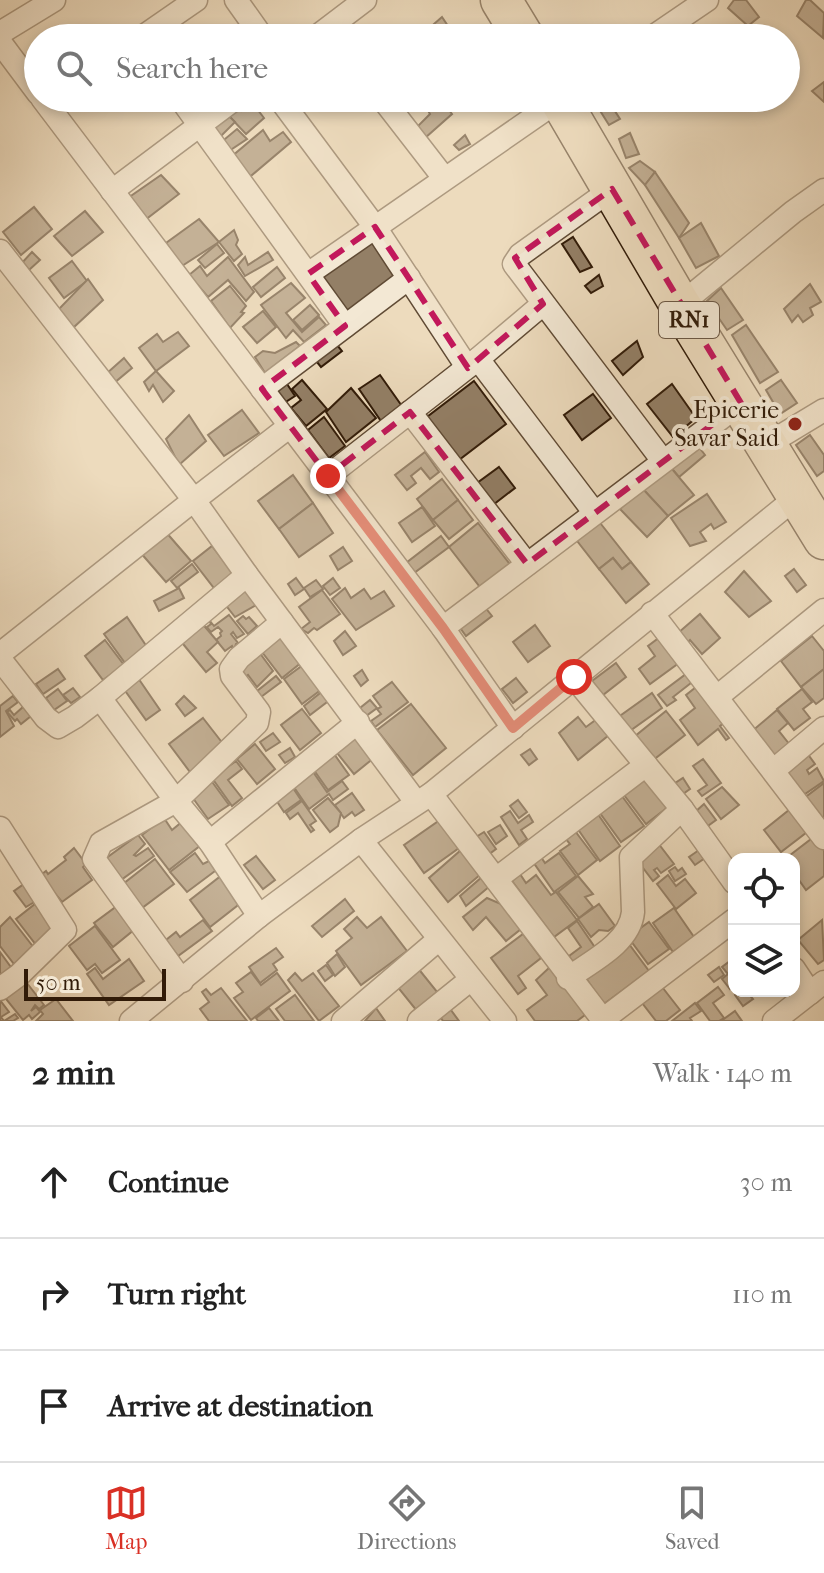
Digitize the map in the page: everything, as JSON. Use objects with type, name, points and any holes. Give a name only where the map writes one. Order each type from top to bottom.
[{"type":"highway","points":[[501,0],[516,24]]},
{"type":"highway","name":"RN1","points":[[568,112],[680,305],[824,539]]},
{"type":"street","points":[[0,33],[54,0]]},
{"type":"street","points":[[161,24],[196,0]]},
{"type":"street","points":[[236,0],[253,24]]},
{"type":"street","points":[[338,24],[365,0]]},
{"type":"street","points":[[672,24],[707,0]]},
{"type":"street","points":[[0,42],[24,72]]},
{"type":"street","points":[[55,112],[443,628],[513,728]]},
{"type":"street","points":[[190,112],[345,326]]},
{"type":"street","points":[[112,191],[217,112]]},
{"type":"street","points":[[289,112],[472,363],[594,512]]},
{"type":"street","points":[[393,112],[444,178]]},
{"type":"street","points":[[308,274],[540,112]]},
{"type":"street","points":[[612,189],[514,260],[514,264],[663,461]]},
{"type":"street","points":[[680,305],[824,190]]},
{"type":"street","points":[[0,251],[194,500],[358,722],[496,879],[602,1020],[728,925]]},
{"type":"street","points":[[262,389],[409,278]]},
{"type":"street","points":[[328,476],[543,304]]},
{"type":"street","points":[[443,628],[741,403]]},
{"type":"street","points":[[766,445],[824,410]]},
{"type":"street","points":[[410,412],[527,564]]},
{"type":"street","points":[[247,575],[100,698],[58,727],[46,718],[0,656],[290,426]]},
{"type":"street","points":[[131,1021],[259,916],[423,798],[513,728],[798,496]]},
{"type":"street","points":[[717,697],[824,610]]},
{"type":"street","points":[[652,613],[824,838]]},
{"type":"street","points":[[182,981],[94,859],[101,843],[176,801],[257,723],[259,712],[232,676],[231,669],[233,663],[282,622]]},
{"type":"street","points":[[574,677],[682,809],[728,874]]},
{"type":"street","points":[[100,698],[210,842],[259,916]]},
{"type":"street","points":[[210,842],[358,722]]},
{"type":"street","points":[[774,770],[824,728]]},
{"type":"street","points":[[496,879],[646,765]]},
{"type":"street","points":[[568,978],[623,938],[633,912],[631,857],[682,809]]},
{"type":"street","points":[[0,828],[65,930],[19,975],[0,989]]},
{"type":"street","points":[[361,840],[505,1021]]},
{"type":"street","points":[[343,1021],[438,940]]},
{"type":"street","points":[[774,1021],[817,987],[800,974]]},
{"type":"street","points":[[419,1021],[470,980]]},
{"type":"highlighted area","points":[[612,189],[741,403],[527,564],[410,412],[328,476],[262,389],[345,326],[308,274],[375,227],[468,368],[543,304],[515,258]]},
{"type":"building","points":[[734,0],[746,0],[759,17],[746,24],[728,8]]},
{"type":"building","points":[[806,0],[824,13],[823,38],[797,16]]},
{"type":"building","points":[[442,17],[447,24],[434,24]]},
{"type":"building","points":[[824,82],[824,102],[812,91]]},
{"type":"building","points":[[231,112],[259,112],[264,118],[246,134],[228,115]]},
{"type":"building","points":[[601,112],[616,112],[620,119],[609,125]]},
{"type":"building","points":[[430,114],[452,114],[425,138],[417,127]]},
{"type":"building","points":[[228,115],[235,122],[214,143],[207,133]]},
{"type":"building","points":[[237,129],[247,139],[223,155],[219,144]]},
{"type":"building","points":[[263,130],[270,141],[283,132],[291,142],[245,181],[231,157]]},
{"type":"building","points":[[630,133],[639,154],[626,158],[619,139]]},
{"type":"building","points":[[465,135],[470,144],[459,150],[454,145]]},
{"type":"building","points":[[640,161],[655,172],[645,185],[629,168]]},
{"type":"building","points":[[655,172],[689,223],[679,238],[645,185]]},
{"type":"building","points":[[161,175],[179,194],[145,220],[128,198]]},
{"type":"building","points":[[34,207],[52,229],[21,255],[3,232]]},
{"type":"building","points":[[85,211],[103,232],[72,256],[54,236]]},
{"type":"building","points":[[199,219],[219,242],[182,266],[166,243]]},
{"type":"building","points":[[701,223],[719,256],[696,268],[679,238]]},
{"type":"building","points":[[234,230],[238,240],[236,245],[242,254],[234,261],[219,242]]},
{"type":"building","points":[[373,232],[404,278],[345,321],[311,277]]},
{"type":"building","points":[[573,237],[592,267],[580,272],[562,244]]},
{"type":"building","points":[[217,244],[224,253],[205,268],[198,260]]},
{"type":"building","points":[[32,252],[40,260],[29,270],[20,265]]},
{"type":"building","points":[[268,252],[273,260],[245,276],[238,265],[245,257],[248,265]]},
{"type":"building","points":[[228,257],[254,292],[246,301],[228,280],[208,297],[189,275],[200,266],[207,276]]},
{"type":"building","points":[[72,261],[87,281],[64,298],[49,278]]},
{"type":"building","points":[[277,267],[285,278],[261,297],[253,287]]},
{"type":"building","points":[[599,275],[603,286],[591,293],[585,286]]},
{"type":"building","points":[[88,279],[103,300],[73,328],[58,310]]},
{"type":"building","points":[[291,283],[305,298],[286,313],[302,332],[319,317],[326,325],[304,342],[293,330],[286,338],[261,305]]},
{"type":"building","points":[[810,284],[821,302],[810,308],[813,315],[803,322],[798,315],[792,322],[784,309]]},
{"type":"building","points":[[230,286],[246,306],[241,312],[244,313],[230,328],[211,301]]},
{"type":"building","points":[[721,288],[743,320],[727,330],[707,301]]},
{"type":"building","points":[[310,305],[319,315],[302,330],[293,320]]},
{"type":"building","points":[[263,311],[276,327],[257,343],[243,327]]},
{"type":"building","points":[[746,325],[778,372],[760,383],[732,335]]},
{"type":"building","points":[[178,332],[189,346],[156,371],[139,348],[157,334],[163,342]]},
{"type":"building","points":[[333,340],[342,351],[321,367],[312,356]]},
{"type":"building","points":[[637,341],[643,357],[623,375],[612,361]]},
{"type":"building","points":[[296,342],[300,346],[265,373],[255,357],[263,351],[275,353]]},
{"type":"building","points":[[124,358],[132,368],[114,383],[106,374]]},
{"type":"building","points":[[156,371],[174,391],[163,402],[153,385],[149,391],[144,382]]},
{"type":"building","points":[[380,375],[404,409],[383,424],[359,389]]},
{"type":"building","points":[[302,380],[327,409],[306,426],[291,408],[301,400],[292,389]]},
{"type":"building","points":[[781,380],[797,403],[780,414],[766,390]]},
{"type":"building","points":[[474,381],[506,424],[455,463],[423,420]]},
{"type":"building","points":[[287,384],[295,396],[284,403],[276,390]]},
{"type":"building","points":[[672,384],[696,418],[673,437],[647,404]]},
{"type":"building","points":[[351,388],[376,418],[346,442],[326,412]]},
{"type":"building","points":[[593,394],[611,418],[582,440],[564,415]]},
{"type":"building","points":[[242,410],[259,433],[224,456],[208,435]]},
{"type":"building","points":[[189,415],[206,441],[179,465],[166,439]]},
{"type":"building","points":[[324,417],[345,446],[329,458],[308,430]]},
{"type":"building","points":[[810,435],[824,455],[824,471],[817,476],[796,445]]},
{"type":"building","points":[[695,442],[705,455],[679,477],[667,463]]},
{"type":"building","points":[[425,452],[439,472],[430,479],[421,468],[411,476],[416,483],[407,490],[395,475]]},
{"type":"building","points":[[667,463],[694,495],[668,516],[642,488]]},
{"type":"building","points":[[499,467],[515,488],[489,508],[473,486]]},
{"type":"building","points":[[293,475],[313,503],[279,529],[258,501]]},
{"type":"building","points":[[442,479],[458,500],[433,520],[417,499]]},
{"type":"building","points":[[642,488],[668,516],[647,537],[620,509]]},
{"type":"building","points":[[707,494],[726,522],[714,529],[711,524],[700,532],[706,541],[690,546],[671,518]]},
{"type":"building","points":[[458,500],[473,520],[449,539],[433,520]]},
{"type":"building","points":[[313,503],[333,533],[299,557],[279,529]]},
{"type":"building","points":[[422,507],[435,526],[412,542],[399,523]]},
{"type":"building","points":[[597,519],[631,562],[622,569],[613,558],[599,569],[574,537]]},
{"type":"building","points":[[478,523],[512,567],[483,591],[449,547]]},
{"type":"building","points":[[165,531],[191,561],[166,582],[140,552]]},
{"type":"building","points":[[441,536],[449,547],[414,573],[406,563]]},
{"type":"building","points":[[212,546],[236,577],[217,592],[193,561]]},
{"type":"building","points":[[343,547],[352,561],[338,570],[330,556]]},
{"type":"building","points":[[613,558],[622,569],[631,562],[649,584],[626,603],[599,569]]},
{"type":"building","points":[[192,564],[198,572],[177,588],[171,581]]},
{"type":"building","points":[[794,569],[806,585],[797,592],[785,576]]},
{"type":"building","points":[[744,571],[771,601],[749,617],[725,592]]},
{"type":"building","points":[[296,578],[304,589],[295,595],[288,584]]},
{"type":"building","points":[[333,578],[340,588],[330,595],[323,586]]},
{"type":"building","points":[[316,580],[323,589],[310,597],[304,588]]},
{"type":"building","points":[[245,587],[258,604],[235,617],[224,603]]},
{"type":"building","points":[[179,588],[184,598],[159,611],[154,601]]},
{"type":"building","points":[[345,588],[351,598],[364,589],[371,599],[384,591],[394,606],[356,630],[332,599]]},
{"type":"building","points":[[322,590],[340,614],[308,633],[301,629],[310,622],[299,607]]},
{"type":"building","points":[[484,606],[492,616],[466,636],[458,625]]},
{"type":"building","points":[[700,614],[720,638],[702,654],[690,640],[687,643],[678,633]]},
{"type":"building","points":[[229,615],[244,634],[237,638],[233,632],[231,634],[238,643],[234,650],[232,646],[225,651],[216,640],[222,631],[218,627],[211,632],[206,616],[214,626]]},
{"type":"building","points":[[243,616],[246,619],[249,617],[257,626],[248,634],[237,621]]},
{"type":"building","points":[[127,617],[147,647],[125,663],[104,634]]},
{"type":"building","points":[[200,621],[218,642],[207,652],[217,663],[206,672],[179,639]]},
{"type":"building","points":[[535,625],[550,646],[528,662],[513,642]]},
{"type":"building","points":[[345,631],[356,646],[343,655],[334,641]]},
{"type":"building","points":[[664,634],[683,660],[650,684],[639,669],[655,656],[648,646]]},
{"type":"building","points":[[283,636],[302,662],[282,678],[262,652]]},
{"type":"building","points":[[812,636],[824,651],[824,669],[801,687],[781,661]]},
{"type":"building","points":[[105,640],[124,665],[103,680],[85,656]]},
{"type":"building","points":[[259,652],[273,671],[257,687],[248,675],[244,678],[237,669]]},
{"type":"building","points":[[616,663],[626,677],[603,695],[592,681]]},
{"type":"building","points":[[303,665],[322,689],[302,704],[284,679]]},
{"type":"building","points":[[58,669],[65,679],[43,694],[36,684]]},
{"type":"building","points":[[824,669],[824,698],[816,704],[801,687]]},
{"type":"building","points":[[362,670],[368,680],[361,686],[354,676]]},
{"type":"building","points":[[690,671],[696,679],[673,697],[676,700],[667,706],[658,695]]},
{"type":"building","points":[[136,675],[160,710],[146,720],[121,685]]},
{"type":"building","points":[[276,676],[281,682],[257,700],[246,687],[251,683],[257,691]]},
{"type":"building","points":[[516,678],[527,692],[513,703],[502,689]]},
{"type":"building","points":[[392,682],[408,702],[375,727],[371,721],[381,714],[377,709],[381,707],[373,696]]},
{"type":"building","points":[[700,684],[728,720],[720,726],[729,738],[726,740],[718,729],[698,745],[680,720],[695,708],[686,695]]},
{"type":"building","points":[[73,688],[80,697],[71,703],[63,695]]},
{"type":"building","points":[[58,689],[67,701],[54,710],[46,698]]},
{"type":"building","points":[[802,689],[812,702],[803,709],[810,718],[794,730],[777,709]]},
{"type":"building","points":[[324,690],[331,699],[310,715],[304,706]]},
{"type":"building","points":[[652,693],[662,708],[627,733],[617,718]]},
{"type":"building","points":[[13,696],[18,702],[6,711],[14,726],[0,737],[0,706]]},
{"type":"building","points":[[184,696],[196,708],[185,716],[176,704]]},
{"type":"building","points":[[370,700],[377,708],[366,716],[360,708]]},
{"type":"building","points":[[411,704],[446,748],[413,775],[377,730]]},
{"type":"building","points":[[24,706],[31,716],[21,724],[7,712],[10,710],[14,715]]},
{"type":"building","points":[[302,709],[321,733],[300,750],[281,725]]},
{"type":"building","points":[[777,710],[788,723],[779,731],[790,745],[774,759],[751,732]]},
{"type":"building","points":[[666,711],[685,735],[652,761],[634,737]]},
{"type":"building","points":[[578,717],[586,727],[597,719],[609,735],[578,760],[559,733]]},
{"type":"building","points":[[203,718],[224,745],[190,772],[169,744]]},
{"type":"building","points":[[354,731],[375,757],[354,774],[333,748]]},
{"type":"building","points":[[273,733],[280,742],[266,751],[260,742]]},
{"type":"building","points":[[255,744],[275,769],[257,784],[237,759]]},
{"type":"building","points":[[290,748],[295,757],[285,763],[279,755]]},
{"type":"building","points":[[530,749],[537,759],[529,765],[521,755]]},
{"type":"building","points":[[332,751],[349,775],[328,790],[311,766]]},
{"type":"building","points":[[807,753],[815,764],[807,770],[809,774],[817,768],[824,781],[802,796],[784,770]]},
{"type":"building","points":[[703,759],[721,783],[702,796],[698,791],[707,785],[693,766]]},
{"type":"building","points":[[236,761],[242,769],[228,780],[242,798],[232,806],[212,778]]},
{"type":"building","points":[[309,766],[327,792],[342,781],[348,789],[333,800],[329,794],[309,809],[289,780]]},
{"type":"building","points":[[642,773],[668,807],[646,824],[621,791]]},
{"type":"building","points":[[683,778],[690,789],[680,796],[672,785]]},
{"type":"building","points":[[210,779],[229,805],[208,819],[190,794]]},
{"type":"building","points":[[824,783],[824,823],[803,799]]},
{"type":"building","points":[[722,787],[739,805],[721,819],[706,799]]},
{"type":"building","points":[[293,788],[301,800],[284,812],[276,800]]},
{"type":"building","points":[[619,792],[644,826],[621,842],[597,809]]},
{"type":"building","points":[[352,793],[364,810],[355,816],[352,812],[344,818],[335,805]]},
{"type":"building","points":[[328,798],[341,813],[338,826],[330,832],[313,810]]},
{"type":"building","points":[[518,800],[527,812],[519,818],[510,806]]},
{"type":"building","points":[[302,801],[316,821],[310,825],[314,830],[311,832],[298,813],[290,819],[286,813]]},
{"type":"building","points":[[704,804],[716,820],[705,828],[694,813]]},
{"type":"building","points":[[794,806],[811,829],[781,852],[764,830]]},
{"type":"building","points":[[595,810],[620,846],[600,861],[575,825]]},
{"type":"building","points":[[510,811],[518,823],[529,815],[533,822],[521,830],[527,839],[519,845],[501,817]]},
{"type":"building","points":[[164,818],[172,830],[183,821],[201,845],[169,870],[142,835]]},
{"type":"building","points":[[440,820],[459,848],[424,873],[404,845]]},
{"type":"building","points":[[500,825],[507,836],[496,844],[488,832]]},
{"type":"building","points":[[572,827],[597,860],[578,875],[560,851],[570,844],[565,838]]},
{"type":"building","points":[[484,832],[496,849],[488,855],[476,837]]},
{"type":"building","points":[[138,835],[145,844],[134,855],[148,848],[154,856],[121,880],[105,859]]},
{"type":"building","points":[[815,836],[824,848],[824,876],[806,890],[800,882],[800,853],[793,853]]},
{"type":"building","points":[[658,843],[674,864],[661,873],[657,868],[654,870],[659,876],[653,881],[637,860]]},
{"type":"building","points":[[74,848],[86,864],[83,867],[92,880],[62,902],[37,878],[46,871],[48,874],[66,860],[64,857]]},
{"type":"building","points":[[461,850],[481,874],[448,902],[429,878]]},
{"type":"building","points":[[699,850],[705,858],[695,865],[689,857]]},
{"type":"building","points":[[195,853],[203,864],[213,859],[219,868],[187,892],[170,872]]},
{"type":"building","points":[[559,853],[576,876],[554,892],[531,859],[539,854],[545,863]]},
{"type":"building","points":[[256,856],[275,880],[263,889],[244,865]]},
{"type":"building","points":[[155,859],[174,884],[142,908],[123,884]]},
{"type":"building","points":[[675,867],[678,871],[682,868],[686,874],[675,881],[669,871]]},
{"type":"building","points":[[520,874],[526,883],[536,875],[551,895],[556,892],[577,920],[554,937],[512,881]]},
{"type":"building","points":[[222,875],[242,902],[210,927],[190,900]]},
{"type":"building","points":[[668,875],[676,886],[685,879],[696,893],[676,909],[657,884]]},
{"type":"building","points":[[578,876],[593,894],[585,897],[593,907],[579,918],[558,892]]},
{"type":"building","points":[[482,877],[490,886],[466,906],[460,896]]},
{"type":"building","points":[[24,884],[36,901],[26,907],[14,891]]},
{"type":"building","points":[[487,898],[501,904],[521,929],[506,941],[486,917],[473,930],[463,917]]},
{"type":"building","points":[[345,899],[354,911],[322,937],[312,926]]},
{"type":"building","points":[[35,904],[60,935],[40,950],[16,919]]},
{"type":"building","points":[[599,904],[615,926],[608,931],[599,930],[591,937],[578,919]]},
{"type":"building","points":[[117,906],[135,929],[113,947],[94,923]]},
{"type":"building","points":[[674,908],[694,937],[673,952],[653,923]]},
{"type":"building","points":[[10,917],[38,953],[17,968],[0,946],[0,927]]},
{"type":"building","points":[[357,917],[367,928],[381,917],[407,951],[361,985],[336,951],[352,938],[344,929]]},
{"type":"building","points":[[203,920],[212,931],[178,956],[166,940],[176,932],[180,937]]},
{"type":"building","points":[[822,920],[824,960],[818,964],[800,938]]},
{"type":"building","points":[[577,921],[596,949],[574,964],[569,956],[581,947],[568,928]]},
{"type":"building","points":[[649,922],[669,949],[648,964],[628,937]]},
{"type":"building","points":[[95,926],[120,960],[102,973],[95,964],[87,970],[69,946]]},
{"type":"building","points":[[523,934],[541,958],[518,976],[526,988],[518,994],[491,958]]},
{"type":"building","points":[[629,944],[649,971],[604,1004],[585,977]]},
{"type":"building","points":[[276,948],[283,957],[273,964],[277,970],[260,983],[249,967]]},
{"type":"building","points":[[0,952],[13,970],[0,980]]},
{"type":"building","points":[[337,954],[345,967],[335,976],[327,963]]},
{"type":"building","points":[[129,959],[144,981],[109,1005],[87,974],[95,968],[103,979]]},
{"type":"building","points":[[326,965],[333,975],[325,981],[318,971]]},
{"type":"building","points":[[551,966],[585,1015],[577,1021],[535,1021],[527,1010],[547,995],[536,980]]},
{"type":"building","points":[[417,967],[438,993],[417,1011],[396,985]]},
{"type":"building","points":[[719,967],[724,975],[714,982],[708,975]]},
{"type":"building","points":[[251,972],[261,985],[277,973],[290,991],[251,1020],[234,998],[243,992],[236,983]]},
{"type":"building","points":[[295,973],[302,981],[313,973],[339,1006],[319,1021],[288,980]]},
{"type":"building","points":[[23,978],[44,1005],[39,1009],[35,1005],[31,1011],[36,1007],[40,1012],[32,1019],[29,1015],[23,1020],[2,994]]},
{"type":"building","points":[[659,983],[680,1010],[666,1021],[656,1021],[639,999]]},
{"type":"building","points":[[718,987],[724,995],[713,1003],[724,1018],[710,1021],[697,1003]]},
{"type":"building","points":[[221,988],[247,1021],[209,1021],[200,1009],[209,1002],[202,992],[206,989],[211,995]]},
{"type":"building","points":[[295,995],[314,1021],[285,1021],[276,1009]]},
{"type":"building","points":[[736,997],[751,997],[753,999],[743,1006]]},
{"type":"building","points":[[56,999],[73,1021],[36,1021],[43,1014],[40,1010]]},
{"type":"building","points":[[0,1000],[9,1012],[1,1017],[4,1021],[0,1021]]},
{"type":"building","points":[[695,1003],[701,1011],[690,1018],[692,1021],[672,1021]]},
{"type":"building","points":[[448,1006],[459,1021],[443,1021],[441,1018],[428,1021]]},
{"type":"building","points":[[269,1008],[279,1021],[258,1021],[256,1018]]},
{"type":"building","points":[[376,1008],[385,1021],[365,1021]]},
{"type":"building","points":[[735,1011],[742,1021],[721,1021]]},
{"type":"building","points":[[15,1014],[18,1018],[13,1021],[4,1021]]},
{"type":"place","name":"Epicerie Savar Said","points":[[795,424]]},
{"type":"route","points":[[328,476],[443,628],[513,728],[574,677]]}]
